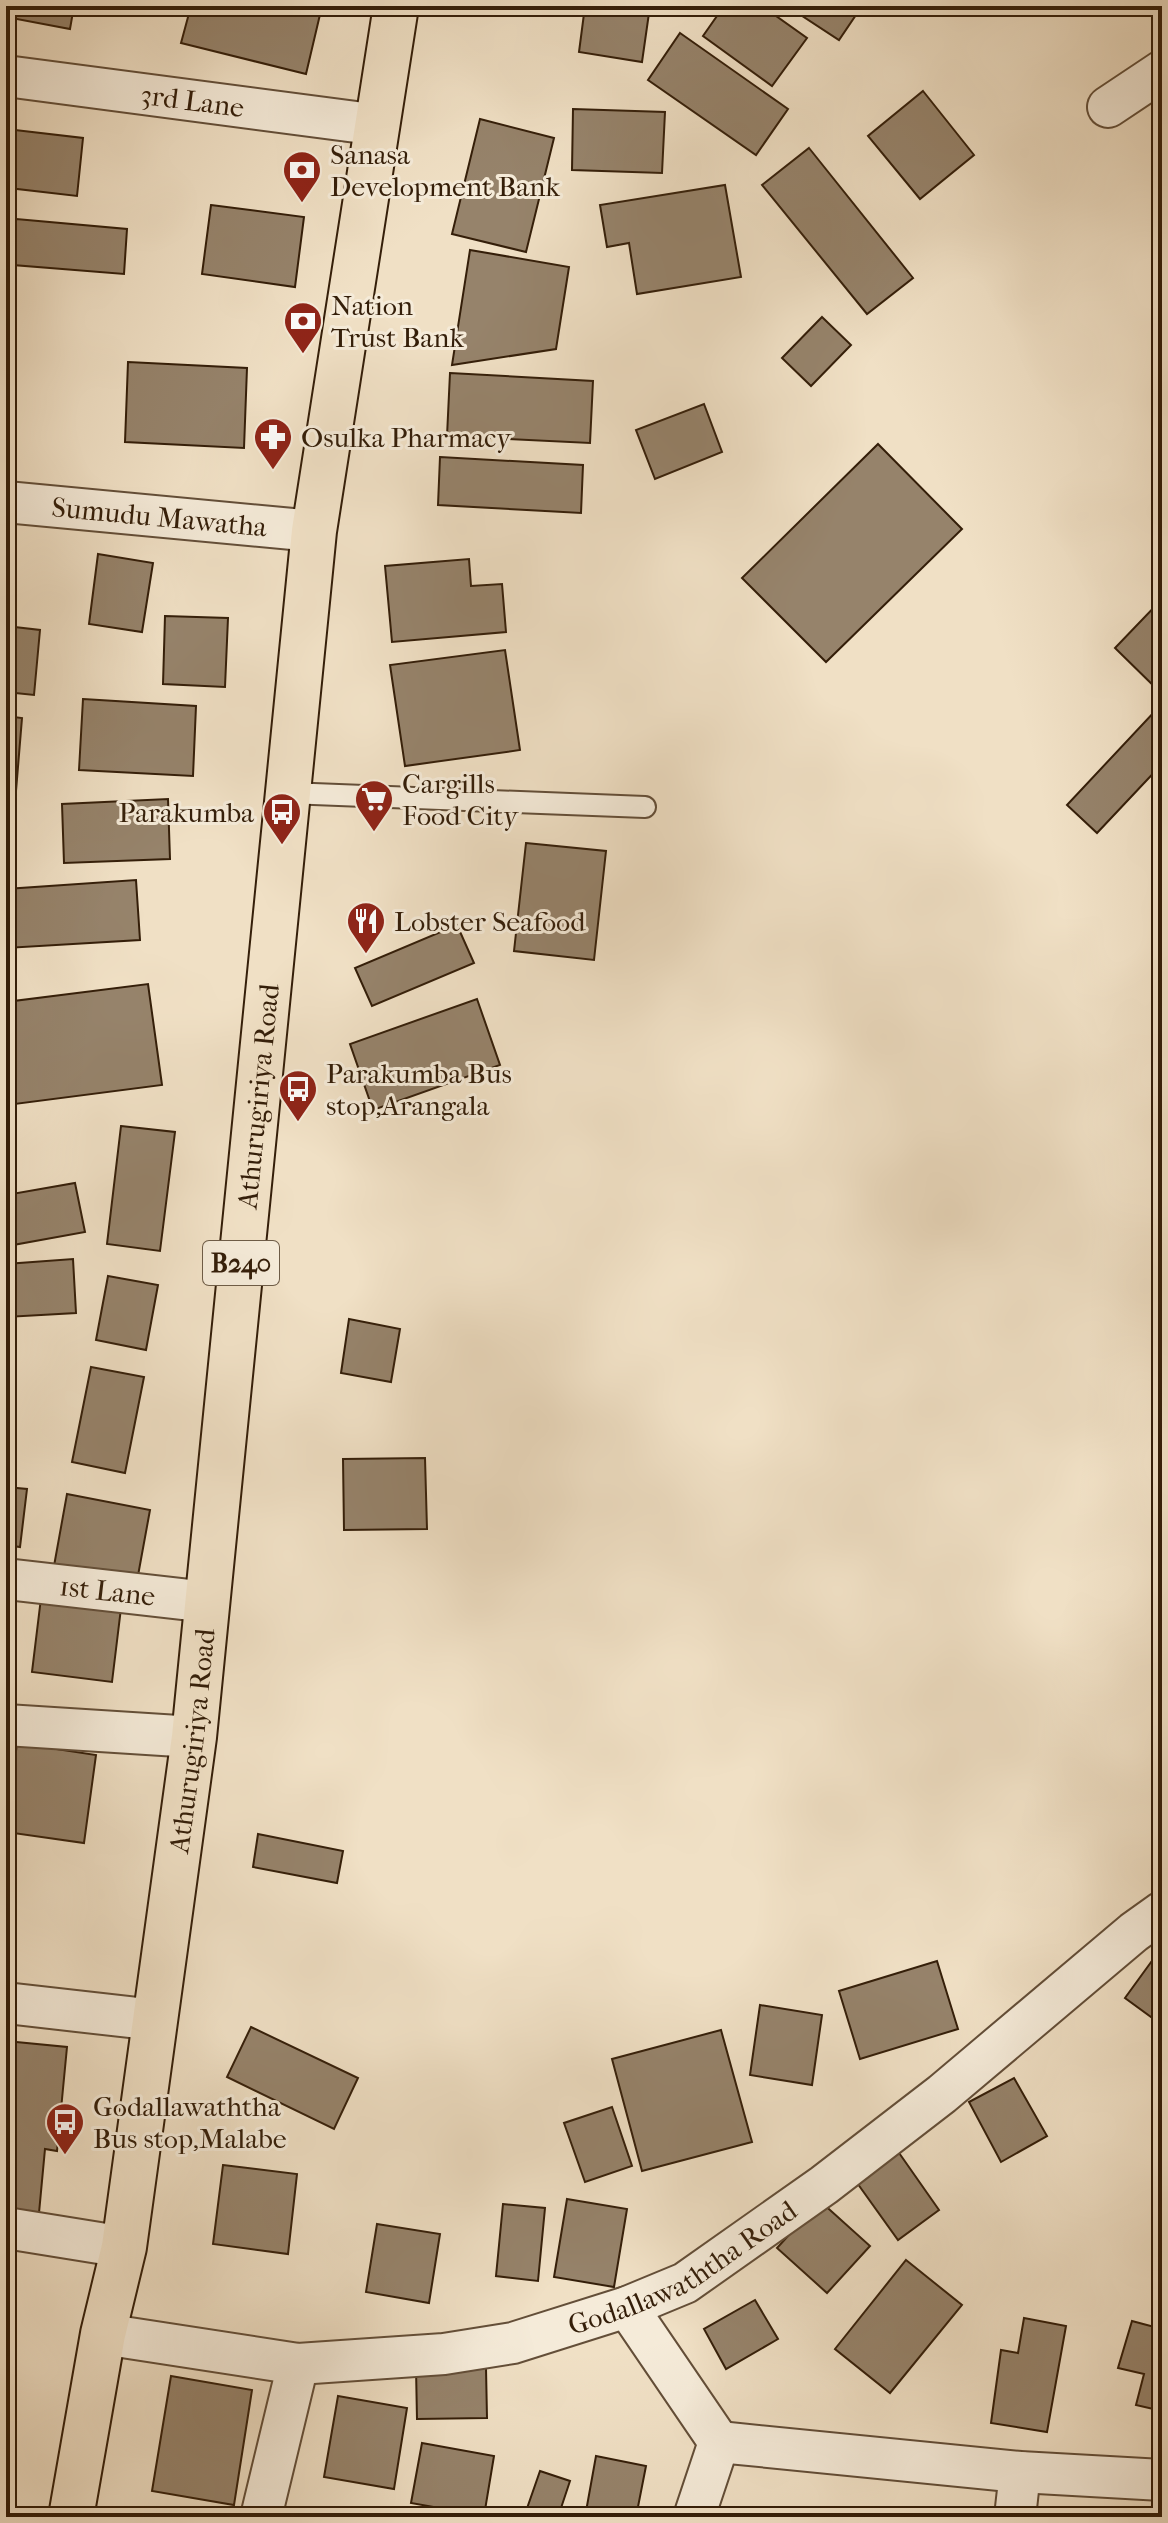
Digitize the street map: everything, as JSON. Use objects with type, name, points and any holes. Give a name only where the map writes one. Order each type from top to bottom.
[{"type":"main road","name":"Athurugiriya Road","points":[[71,2517],[103,2334],[124,2247],[194,1737],[314,531],[396,6]]},
{"type":"street","points":[[1108,107],[1162,71]]},
{"type":"street","name":"3rd Lane","points":[[6,76],[379,125]]},
{"type":"street","name":"Sumudu Mawatha","points":[[6,502],[314,531]]},
{"type":"street","name":"1st Lane","points":[[6,1579],[208,1602]]},
{"type":"street","points":[[6,1725],[194,1737]]},
{"type":"street","name":"Godallawaththa Road","points":[[103,2334],[298,2364],[444,2354],[513,2343],[627,2307],[685,2283],[824,2185],[942,2094],[1134,1932],[1162,1912]]},
{"type":"street","points":[[6,2003],[156,2020]]},
{"type":"street","points":[[6,2228],[124,2247]]},
{"type":"street","points":[[627,2307],[719,2442]]},
{"type":"street","points":[[261,2517],[298,2364]]},
{"type":"street","points":[[719,2442],[1020,2472],[1162,2480]]},
{"type":"street","points":[[694,2517],[719,2442]]},
{"type":"street","points":[[1015,2517],[1020,2472]]},
{"type":"lane","points":[[288,793],[645,807]]},
{"type":"building","points":[[6,6],[74,6],[70,29],[6,17]]},
{"type":"building","points":[[191,6],[322,6],[306,74],[181,43]]},
{"type":"building","points":[[585,6],[650,6],[642,62],[579,52]]},
{"type":"building","points":[[724,6],[762,6],[807,38],[772,86],[703,36]]},
{"type":"building","points":[[787,6],[862,6],[839,40]]},
{"type":"building","points":[[680,33],[788,109],[756,155],[648,80]]},
{"type":"building","points":[[923,91],[974,155],[920,199],[868,136]]},
{"type":"building","points":[[573,109],[665,112],[662,173],[572,170]]},
{"type":"building","points":[[480,119],[554,138],[526,252],[452,234]]},
{"type":"building","points":[[15,130],[83,138],[77,196],[9,188]]},
{"type":"building","points":[[809,148],[913,278],[867,314],[762,185]]},
{"type":"building","points":[[725,185],[741,277],[637,294],[629,243],[607,247],[600,205]]},
{"type":"building","points":[[211,205],[304,217],[295,287],[202,274]]},
{"type":"building","points":[[16,219],[127,229],[124,274],[13,265]]},
{"type":"building","points":[[470,250],[569,267],[556,349],[452,365]]},
{"type":"building","points":[[822,317],[851,345],[811,386],[782,358]]},
{"type":"building","points":[[128,362],[247,368],[244,448],[125,442]]},
{"type":"building","points":[[450,373],[593,381],[590,443],[447,436]]},
{"type":"building","points":[[704,404],[722,452],[655,479],[636,430]]},
{"type":"building","points":[[878,444],[962,529],[826,662],[742,578]]},
{"type":"building","points":[[440,457],[583,465],[581,513],[438,505]]},
{"type":"building","points":[[98,554],[153,563],[142,632],[89,624]]},
{"type":"building","points":[[469,559],[471,586],[502,584],[506,632],[392,642],[385,566]]},
{"type":"building","points":[[1162,599],[1162,694],[1115,648]]},
{"type":"building","points":[[165,616],[228,618],[225,687],[163,684]]},
{"type":"building","points":[[6,626],[40,630],[34,695],[6,692]]},
{"type":"building","points":[[505,650],[520,750],[405,766],[390,665]]},
{"type":"building","points":[[83,699],[196,706],[193,776],[79,770]]},
{"type":"building","points":[[1157,709],[1162,714],[1162,764],[1097,833],[1067,805]]},
{"type":"building","points":[[6,716],[22,718],[16,791],[6,790]]},
{"type":"building","points":[[168,799],[170,859],[64,863],[62,804]]},
{"type":"building","points":[[526,843],[606,851],[594,960],[514,951]]},
{"type":"building","points":[[136,880],[140,940],[6,948],[6,889]]},
{"type":"building","points":[[457,925],[474,963],[372,1006],[355,968]]},
{"type":"building","points":[[148,984],[162,1085],[15,1104],[6,1039],[6,1002]]},
{"type":"building","points":[[477,999],[500,1065],[373,1110],[350,1044]]},
{"type":"building","points":[[121,1126],[175,1132],[160,1251],[107,1244]]},
{"type":"building","points":[[75,1183],[85,1232],[13,1245],[6,1195]]},
{"type":"building","points":[[73,1259],[76,1313],[6,1317],[6,1264]]},
{"type":"building","points":[[108,1276],[158,1285],[146,1350],[96,1340]]},
{"type":"building","points":[[349,1319],[400,1329],[391,1382],[341,1373]]},
{"type":"building","points":[[91,1367],[144,1377],[125,1473],[72,1462]]},
{"type":"building","points":[[425,1458],[427,1529],[344,1530],[343,1459]]},
{"type":"building","points":[[6,1487],[27,1489],[20,1547],[6,1545]]},
{"type":"building","points":[[67,1494],[150,1510],[137,1581],[54,1566]]},
{"type":"building","points":[[41,1598],[121,1608],[112,1682],[32,1672]]},
{"type":"building","points":[[17,1743],[96,1755],[84,1843],[6,1832]]},
{"type":"building","points":[[258,1834],[343,1851],[337,1883],[253,1867]]},
{"type":"building","points":[[1162,1947],[1162,2025],[1125,1998]]},
{"type":"building","points":[[937,1961],[958,2029],[860,2059],[839,1991]]},
{"type":"building","points":[[760,2005],[822,2015],[812,2085],[750,2075]]},
{"type":"building","points":[[251,2027],[358,2078],[334,2129],[227,2077]]},
{"type":"building","points":[[721,2030],[752,2142],[642,2171],[612,2059]]},
{"type":"building","points":[[6,2041],[67,2047],[57,2151],[45,2149],[39,2213],[6,2209]]},
{"type":"building","points":[[1014,2078],[1047,2136],[1001,2162],[969,2102]]},
{"type":"building","points":[[612,2107],[632,2166],[585,2182],[564,2123]]},
{"type":"building","points":[[897,2150],[939,2210],[898,2240],[855,2180]]},
{"type":"building","points":[[223,2165],[297,2174],[288,2254],[213,2244]]},
{"type":"building","points":[[567,2199],[627,2209],[614,2287],[554,2277]]},
{"type":"building","points":[[820,2201],[870,2246],[827,2293],[777,2248]]},
{"type":"building","points":[[503,2204],[545,2208],[538,2281],[496,2276]]},
{"type":"building","points":[[377,2224],[440,2234],[429,2303],[366,2292]]},
{"type":"building","points":[[906,2260],[962,2305],[890,2393],[835,2349]]},
{"type":"building","points":[[755,2300],[778,2339],[726,2369],[704,2329]]},
{"type":"building","points":[[1024,2318],[1066,2326],[1047,2432],[991,2423],[1001,2350],[1018,2353]]},
{"type":"building","points":[[1132,2321],[1162,2329],[1162,2411],[1136,2405],[1144,2374],[1118,2368]]},
{"type":"building","points":[[416,2368],[486,2368],[487,2418],[417,2419]]},
{"type":"building","points":[[171,2376],[252,2390],[234,2505],[152,2491]]},
{"type":"building","points":[[338,2396],[407,2408],[394,2489],[324,2477]]},
{"type":"building","points":[[422,2443],[494,2456],[484,2516],[411,2503]]},
{"type":"building","points":[[596,2456],[646,2466],[636,2517],[585,2517]]},
{"type":"building","points":[[540,2471],[570,2481],[558,2517],[524,2517]]},
{"type":"place","name":"Sanasa Development Bank","points":[[302,204]]},
{"type":"place","name":"Nation Trust Bank","points":[[303,355]]},
{"type":"place","name":"Osulka Pharmacy","points":[[273,471]]},
{"type":"place","name":"Cargills Food City","points":[[374,833]]},
{"type":"place","name":"Parakumba","points":[[282,846]]},
{"type":"place","name":"Lobster Seafood","points":[[366,955]]},
{"type":"place","name":"Parakumba Bus stop,Arangala","points":[[298,1123]]},
{"type":"place","name":"Godallawaththa Bus stop,Malabe","points":[[65,2156]]}]
